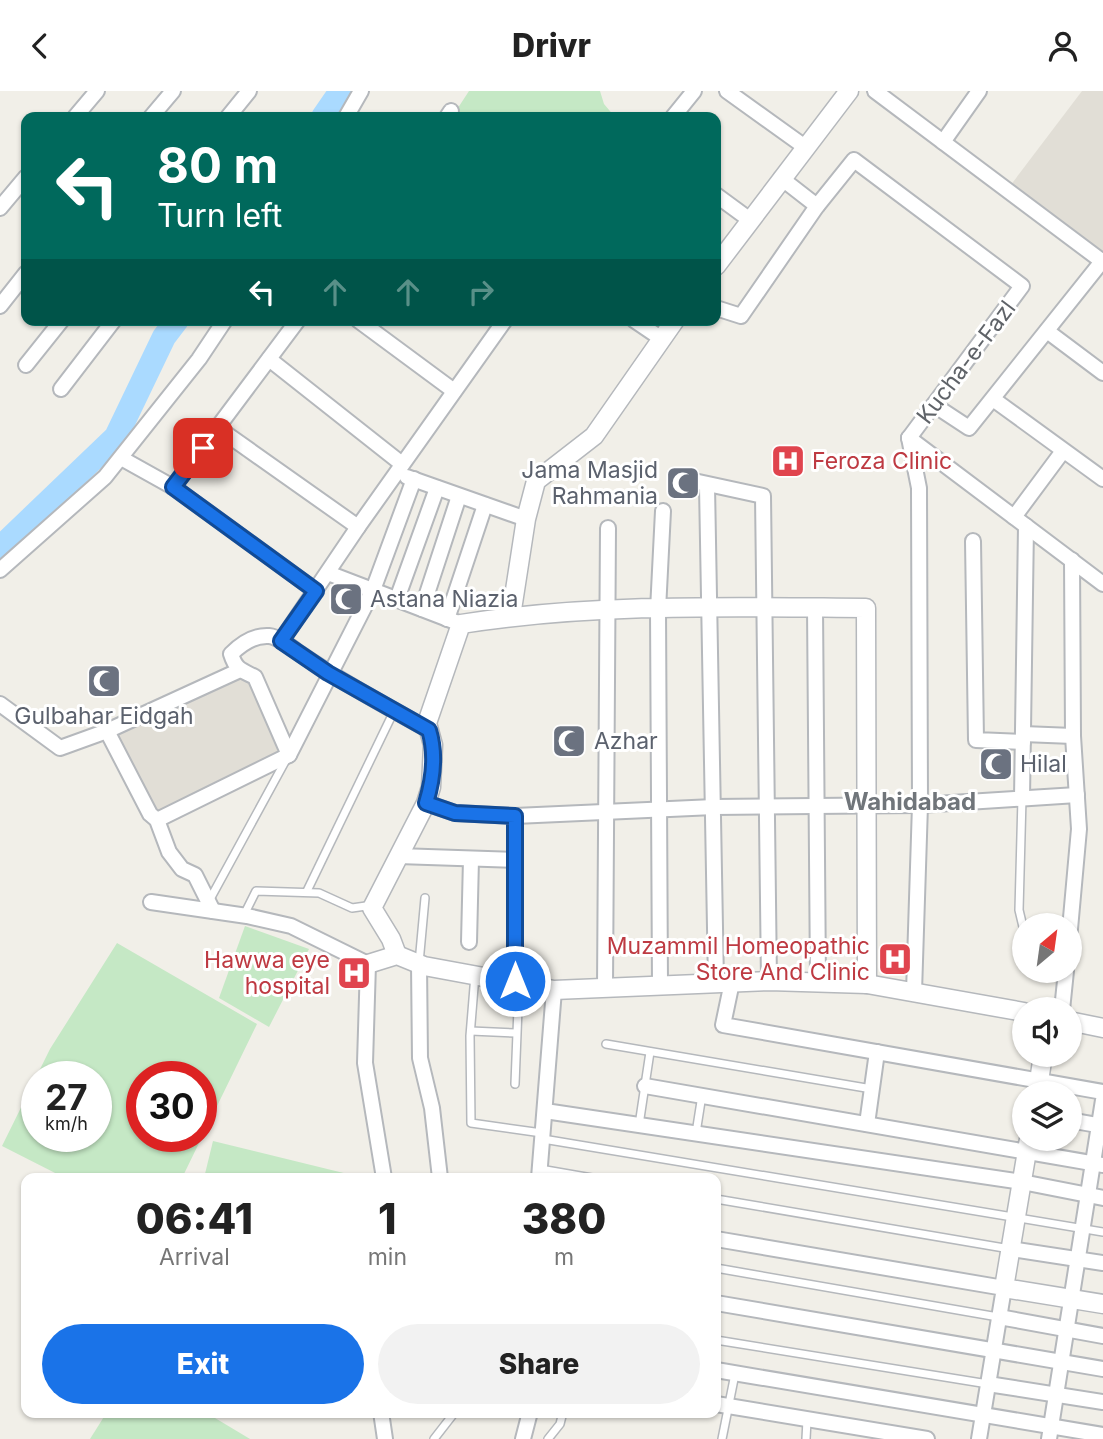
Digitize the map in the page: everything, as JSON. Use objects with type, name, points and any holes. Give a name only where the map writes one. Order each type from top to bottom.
[{"type":"street","points":[[79,112],[97,91]]},
{"type":"street","points":[[155,112],[173,91]]},
{"type":"street","points":[[232,112],[249,91]]},
{"type":"street","points":[[349,112],[361,91]]},
{"type":"street","points":[[677,112],[694,91]]},
{"type":"street","points":[[727,91],[805,147]]},
{"type":"street","points":[[721,259],[849,91]]},
{"type":"street","points":[[875,91],[1103,261],[969,428],[934,405]]},
{"type":"street","points":[[943,142],[979,91]]},
{"type":"street","name":"Kucha-e-Fazl","points":[[817,207],[855,160],[1022,286],[909,438]]},
{"type":"street","points":[[721,310],[741,316],[817,207],[782,178]]},
{"type":"street","points":[[0,208],[21,183]]},
{"type":"street","points":[[721,199],[750,220]]},
{"type":"street","points":[[0,306],[21,279]]},
{"type":"street","points":[[26,365],[57,326]]},
{"type":"street","points":[[61,389],[109,326]]},
{"type":"street","points":[[0,570],[84,499],[121,458],[200,359],[221,326]]},
{"type":"street","points":[[173,487],[294,326]]},
{"type":"street","points":[[366,326],[454,391]]},
{"type":"street","points":[[281,641],[497,326]]},
{"type":"street","points":[[643,326],[662,339]]},
{"type":"street","points":[[511,616],[526,519],[536,481],[594,436],[672,326]]},
{"type":"street","points":[[1047,331],[1103,373]]},
{"type":"street","points":[[269,359],[414,479],[526,519]]},
{"type":"street","points":[[993,399],[1103,479]]},
{"type":"street","points":[[218,428],[358,527]]},
{"type":"street","points":[[909,438],[1103,584]]},
{"type":"street","points":[[909,438],[919,488],[920,804],[914,992]]},
{"type":"street","points":[[1022,798],[1020,521],[1063,451]]},
{"type":"street","points":[[121,458],[173,487],[316,591]]},
{"type":"street","points":[[157,820],[289,755],[328,673],[373,590],[414,479]]},
{"type":"street","points":[[769,981],[763,496],[701,484],[710,608],[714,807],[724,983],[723,1025],[877,1052],[1012,1081]]},
{"type":"street","points":[[397,599],[437,488]]},
{"type":"street","points":[[422,609],[459,496]]},
{"type":"street","points":[[397,955],[391,939],[372,908],[426,803],[431,787],[433,744],[427,723],[485,505]]},
{"type":"street","points":[[660,985],[657,610],[663,511]]},
{"type":"street","points":[[605,987],[604,814],[608,528]]},
{"type":"street","points":[[973,541],[976,740],[1073,736]]},
{"type":"street","points":[[1072,560],[1073,736],[1078,859],[1072,913]]},
{"type":"street","points":[[328,573],[454,622],[606,611],[866,608],[867,984]]},
{"type":"street","points":[[815,607],[818,982]]},
{"type":"street","points":[[289,755],[255,677],[239,671],[231,654],[243,642],[270,636],[281,641],[328,673],[429,730]]},
{"type":"street","points":[[0,704],[60,748],[107,731],[239,671]]},
{"type":"street","points":[[107,731],[150,814],[157,820],[169,852],[181,869],[195,875],[211,906]]},
{"type":"street","points":[[426,803],[455,813],[515,816],[714,807],[868,806],[1077,795]]},
{"type":"street","points":[[515,816],[515,981]]},
{"type":"street","points":[[398,856],[515,860]]},
{"type":"street","points":[[469,941],[471,859]]},
{"type":"street","points":[[151,902],[211,906],[291,926],[368,964],[397,955],[419,964],[554,990],[769,981],[867,984],[1012,1010]]},
{"type":"street","points":[[368,964],[365,1063],[383,1173]]},
{"type":"street","points":[[419,964],[420,1058],[432,1108],[439,1173]]},
{"type":"street","points":[[539,1173],[554,990]]},
{"type":"street","points":[[1082,1024],[1103,1028]]},
{"type":"street","points":[[867,1124],[877,1052]]},
{"type":"street","points":[[645,1087],[867,1124],[1012,1144]]},
{"type":"street","points":[[1082,1090],[1103,1092]]},
{"type":"street","points":[[1050,1433],[1081,1228],[1087,1195],[1098,1164],[1103,1100]]},
{"type":"street","points":[[545,1111],[1022,1182],[1103,1198]]},
{"type":"street","points":[[1082,1123],[1101,1125]]},
{"type":"street","points":[[979,1439],[1027,1151]]},
{"type":"street","points":[[1047,1151],[1098,1164]]},
{"type":"street","points":[[721,1240],[1103,1304]]},
{"type":"street","points":[[1011,1249],[1103,1263]]},
{"type":"street","points":[[721,1304],[1103,1369]]},
{"type":"street","points":[[999,1317],[1103,1336]]},
{"type":"street","points":[[721,1371],[983,1416],[1050,1433],[1103,1436]]},
{"type":"street","points":[[988,1384],[1103,1402]]},
{"type":"street","points":[[723,1405],[867,1434],[927,1439]]},
{"type":"street","points":[[382,1418],[384,1439]]},
{"type":"street","points":[[523,1439],[528,1418]]},
{"type":"lane","points":[[307,891],[394,710]]},
{"type":"lane","points":[[211,906],[289,755]]},
{"type":"lane","points":[[1020,913],[1022,798]]},
{"type":"lane","points":[[244,915],[256,891],[319,893],[352,908],[373,904]]},
{"type":"lane","points":[[419,964],[425,898]]},
{"type":"lane","points":[[475,974],[471,1031],[471,1123],[1103,1232]]},
{"type":"lane","points":[[515,1084],[517,1007]]},
{"type":"lane","points":[[471,1031],[516,1033]]},
{"type":"lane","points":[[606,1044],[872,1089]]},
{"type":"lane","points":[[639,1125],[650,1052]]},
{"type":"lane","points":[[696,1134],[702,1095]]},
{"type":"lane","points":[[721,1200],[1011,1249]]},
{"type":"lane","points":[[721,1269],[999,1317]]},
{"type":"lane","points":[[721,1341],[988,1384]]},
{"type":"lane","points":[[722,1439],[723,1405],[735,1373]]},
{"type":"lane","points":[[434,1439],[450,1418]]},
{"type":"lane","points":[[548,1439],[562,1418]]},
{"type":"lane","points":[[806,1439],[807,1420]]},
{"type":"shaded area","points":[[1082,91],[1103,91],[1103,260],[1007,190]]},
{"type":"shaded area","points":[[247,673],[289,755],[157,820],[107,731]]},
{"type":"green space","points":[[469,91],[600,91],[604,104],[611,112],[455,112]]},
{"type":"green space","points":[[245,926],[309,949],[269,1027],[219,998]]},
{"type":"green space","points":[[117,943],[257,1024],[217,1106],[217,1061],[126,1061],[126,1152],[195,1152],[184,1173],[55,1173],[2,1146],[21,1108],[21,1152],[112,1152],[112,1061],[44,1061]]},
{"type":"green space","points":[[217,1142],[344,1173],[205,1173],[210,1152],[217,1152]]},
{"type":"green space","points":[[103,1418],[215,1418],[250,1439],[90,1439]]},
{"type":"waterway","points":[[326,112],[341,91]]},
{"type":"waterway","points":[[0,548],[116,437],[164,337],[172,326]]},
{"type":"place","name":"Feroza Clinic","points":[[788,461]]},
{"type":"place","name":"Jama Masjid Rahmania","points":[[683,483]]},
{"type":"place","name":"Astana Niazia","points":[[346,599]]},
{"type":"place","name":"Gulbahar Eidgah","points":[[104,681]]},
{"type":"place","name":"Azhar","points":[[569,741]]},
{"type":"place","name":"Hilal","points":[[996,764]]},
{"type":"place","name":"Muzammil Homeopathic Store And Clinic","points":[[895,959]]},
{"type":"place","name":"Hawwa eye hospital","points":[[354,973]]},
{"type":"district","name":"Wahidabad","points":[[910,802]]},
{"type":"route","points":[[203,448],[173,487],[316,591],[281,641],[328,673],[429,730],[433,744],[431,787],[426,803],[455,813],[515,816],[515,981]]}]
